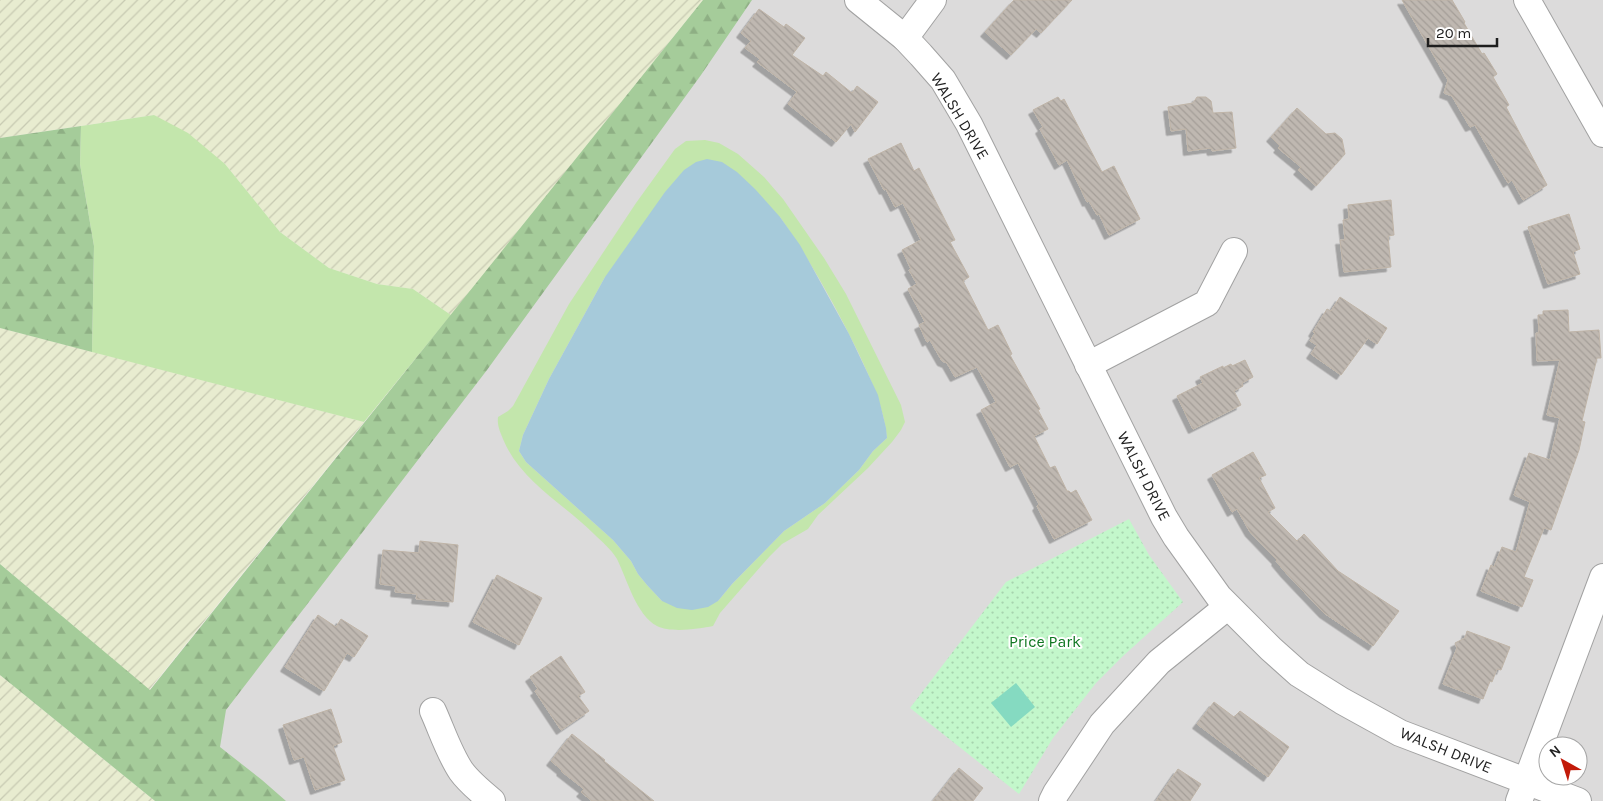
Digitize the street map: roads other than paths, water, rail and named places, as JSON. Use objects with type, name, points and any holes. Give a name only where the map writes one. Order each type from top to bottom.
[{"type":"street","name":"WALSH DRIVE","points":[[858,0],[905,38],[943,80],[969,124],[1145,480],[1176,537],[1209,586],[1228,607],[1299,674],[1342,701],[1400,733],[1522,791],[1578,801]]},
{"type":"street","points":[[905,38],[933,0]]},
{"type":"street","points":[[1527,0],[1603,134]]},
{"type":"street","points":[[1088,365],[1207,303],[1234,251]]},
{"type":"street","points":[[1522,791],[1603,577]]},
{"type":"street","points":[[1052,801],[1102,724],[1159,662],[1228,607]]},
{"type":"street","points":[[433,711],[461,771],[467,779],[492,801]]},
{"type":"water","points":[[707,159],[722,162],[737,172],[780,217],[800,245],[849,334],[878,395],[887,438],[873,451],[859,470],[825,503],[784,531],[718,601],[708,607],[692,610],[677,608],[662,601],[638,574],[631,561],[613,540],[526,462],[519,451],[523,435],[549,379],[605,277],[665,192],[684,170],[696,162]]},
{"type":"park label","name":"Price Park","points":[[1045,641]]}]
